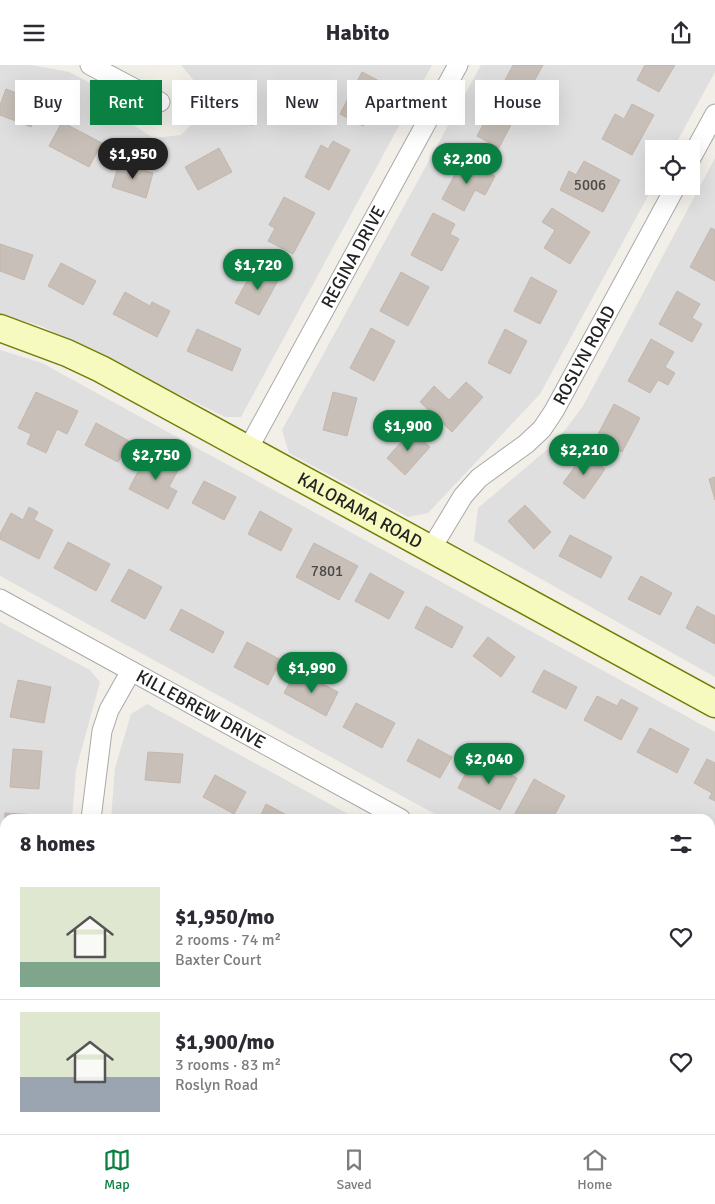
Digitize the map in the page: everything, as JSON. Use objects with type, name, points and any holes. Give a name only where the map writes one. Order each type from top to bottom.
[{"type":"street","points":[[90,65],[118,80]]},
{"type":"street","name":"REGINA DRIVE","points":[[248,449],[458,65]]},
{"type":"street","points":[[700,142],[715,114]]},
{"type":"street","name":"ROSLYN ROAD","points":[[432,549],[463,496],[479,478],[526,444],[546,423],[671,195]]},
{"type":"street","name":"KALORAMA ROAD","points":[[0,328],[67,353],[101,369],[715,704]]},
{"type":"street","name":"KILLEBREW DRIVE","points":[[0,599],[392,814]]},
{"type":"street","points":[[92,814],[102,731],[109,710],[131,671]]},
{"type":"shaded area","points":[[0,65],[32,65],[69,72],[90,83],[90,125],[134,125],[153,138],[181,135],[191,125],[257,125],[257,80],[194,80],[181,65],[432,65],[424,80],[347,80],[347,125],[399,125],[241,417],[225,417],[41,326],[0,314]]},
{"type":"shaded area","points":[[481,65],[715,65],[715,72],[678,140],[645,140],[645,195],[649,195],[540,394],[428,513],[408,517],[289,453],[282,430],[448,125],[465,125],[465,94]]},
{"type":"shaded area","points":[[715,158],[715,677],[474,541],[478,508],[556,442],[583,406],[695,195],[700,195],[700,186]]},
{"type":"shaded area","points":[[0,350],[42,363],[715,732],[715,814],[435,814],[0,576]]},
{"type":"shaded area","points":[[0,622],[90,670],[100,682],[76,770],[72,814],[0,814]]},
{"type":"shaded area","points":[[147,704],[348,814],[111,814],[115,768],[131,714]]},
{"type":"building","points":[[513,65],[543,65],[535,80],[505,80]]},
{"type":"building","points":[[645,65],[675,65],[659,92],[637,80]]},
{"type":"building","points":[[362,72],[377,80],[358,80]]},
{"type":"building","points":[[6,89],[15,92],[15,121],[0,115],[0,105]]},
{"type":"building","points":[[347,101],[347,118],[340,114]]},
{"type":"building","points":[[632,104],[654,115],[632,155],[602,139],[615,114],[624,119]]},
{"type":"building","points":[[60,125],[68,125],[102,143],[89,167],[49,146]]},
{"type":"building","points":[[483,125],[511,125],[499,148],[477,136]]},
{"type":"building","points":[[333,141],[350,150],[329,190],[305,177],[321,145],[328,149]]},
{"type":"building","points":[[219,148],[232,172],[198,190],[185,167]]},
{"type":"building","points":[[463,159],[495,176],[485,195],[475,190],[464,211],[442,199]]},
{"type":"building","points":[[584,161],[620,180],[603,212],[560,190],[569,171],[576,175]]},
{"type":"building","points":[[119,163],[153,173],[146,198],[112,187]]},
{"type":"building","points":[[284,197],[315,213],[293,254],[268,241],[275,228],[269,225]]},
{"type":"building","points":[[552,208],[590,232],[570,264],[544,248],[555,230],[542,222]]},
{"type":"building","points":[[433,213],[455,224],[450,234],[459,239],[442,271],[411,255]]},
{"type":"building","points":[[711,228],[715,230],[715,281],[690,267]]},
{"type":"building","points":[[0,244],[33,255],[24,280],[0,271]]},
{"type":"building","points":[[61,263],[96,281],[83,305],[48,286]]},
{"type":"building","points":[[263,268],[280,277],[259,315],[235,303],[252,272],[259,276]]},
{"type":"building","points":[[401,272],[429,287],[408,326],[380,311]]},
{"type":"building","points":[[531,277],[557,291],[540,324],[514,311]]},
{"type":"building","points":[[677,291],[700,304],[692,318],[702,324],[692,342],[659,324]]},
{"type":"building","points":[[125,292],[150,306],[152,302],[170,311],[157,337],[113,314]]},
{"type":"building","points":[[371,328],[395,341],[374,381],[350,368]]},
{"type":"building","points":[[197,329],[241,349],[232,371],[187,351]]},
{"type":"building","points":[[505,329],[527,341],[510,374],[488,363]]},
{"type":"building","points":[[651,339],[674,352],[665,367],[675,373],[668,385],[658,380],[650,393],[628,381]]},
{"type":"building","points":[[466,382],[483,397],[452,432],[420,402],[434,386],[449,400]]},
{"type":"building","points":[[36,392],[78,411],[67,434],[57,429],[46,453],[27,444],[31,434],[18,428]]},
{"type":"building","points":[[333,392],[357,398],[347,436],[323,430]]},
{"type":"building","points":[[614,404],[640,418],[622,452],[596,438]]},
{"type":"building","points":[[96,423],[129,441],[118,462],[85,445]]},
{"type":"building","points":[[412,430],[430,447],[405,475],[387,458]]},
{"type":"building","points":[[148,452],[179,468],[169,487],[177,491],[168,509],[129,489]]},
{"type":"building","points":[[584,454],[605,469],[584,499],[563,483]]},
{"type":"building","points":[[715,477],[715,500],[709,479]]},
{"type":"building","points":[[204,481],[236,497],[224,520],[192,503]]},
{"type":"building","points":[[525,505],[551,532],[534,549],[508,521]]},
{"type":"building","points":[[29,507],[38,512],[34,520],[53,530],[39,559],[0,539],[0,534],[11,513],[23,520]]},
{"type":"building","points":[[260,511],[292,529],[281,551],[248,534]]},
{"type":"building","points":[[570,535],[612,557],[601,578],[559,556]]},
{"type":"building","points":[[68,542],[110,564],[96,591],[54,568]]},
{"type":"building","points":[[314,543],[358,566],[339,600],[296,577]]},
{"type":"building","points":[[129,569],[162,587],[145,619],[111,601]]},
{"type":"building","points":[[370,573],[404,592],[389,619],[355,601]]},
{"type":"building","points":[[641,576],[672,593],[660,615],[628,599]]},
{"type":"building","points":[[426,606],[463,627],[452,648],[415,628]]},
{"type":"building","points":[[697,606],[715,616],[715,644],[686,628]]},
{"type":"building","points":[[181,609],[224,632],[213,653],[170,630]]},
{"type":"building","points":[[488,637],[515,657],[501,677],[473,656]]},
{"type":"building","points":[[247,642],[281,660],[268,685],[234,667]]},
{"type":"building","points":[[544,670],[577,687],[566,709],[532,692]]},
{"type":"building","points":[[306,675],[338,692],[326,716],[284,693],[292,678],[301,683]]},
{"type":"building","points":[[18,680],[51,687],[44,723],[10,717]]},
{"type":"building","points":[[597,696],[617,706],[621,699],[638,708],[621,740],[584,720]]},
{"type":"building","points":[[356,703],[395,723],[382,748],[343,727]]},
{"type":"building","points":[[650,728],[689,749],[677,773],[637,752]]},
{"type":"building","points":[[418,739],[452,757],[440,778],[407,761]]},
{"type":"building","points":[[13,749],[42,751],[39,789],[10,787]]},
{"type":"building","points":[[148,752],[183,754],[180,783],[145,780]]},
{"type":"building","points":[[707,759],[715,763],[715,801],[709,798],[712,793],[694,783]]},
{"type":"building","points":[[490,764],[517,778],[500,810],[458,788],[469,767],[484,775]]},
{"type":"building","points":[[215,775],[246,792],[234,814],[203,797]]},
{"type":"building","points":[[534,779],[565,796],[555,814],[515,814]]},
{"type":"building","points":[[266,804],[285,814],[261,814]]}]
